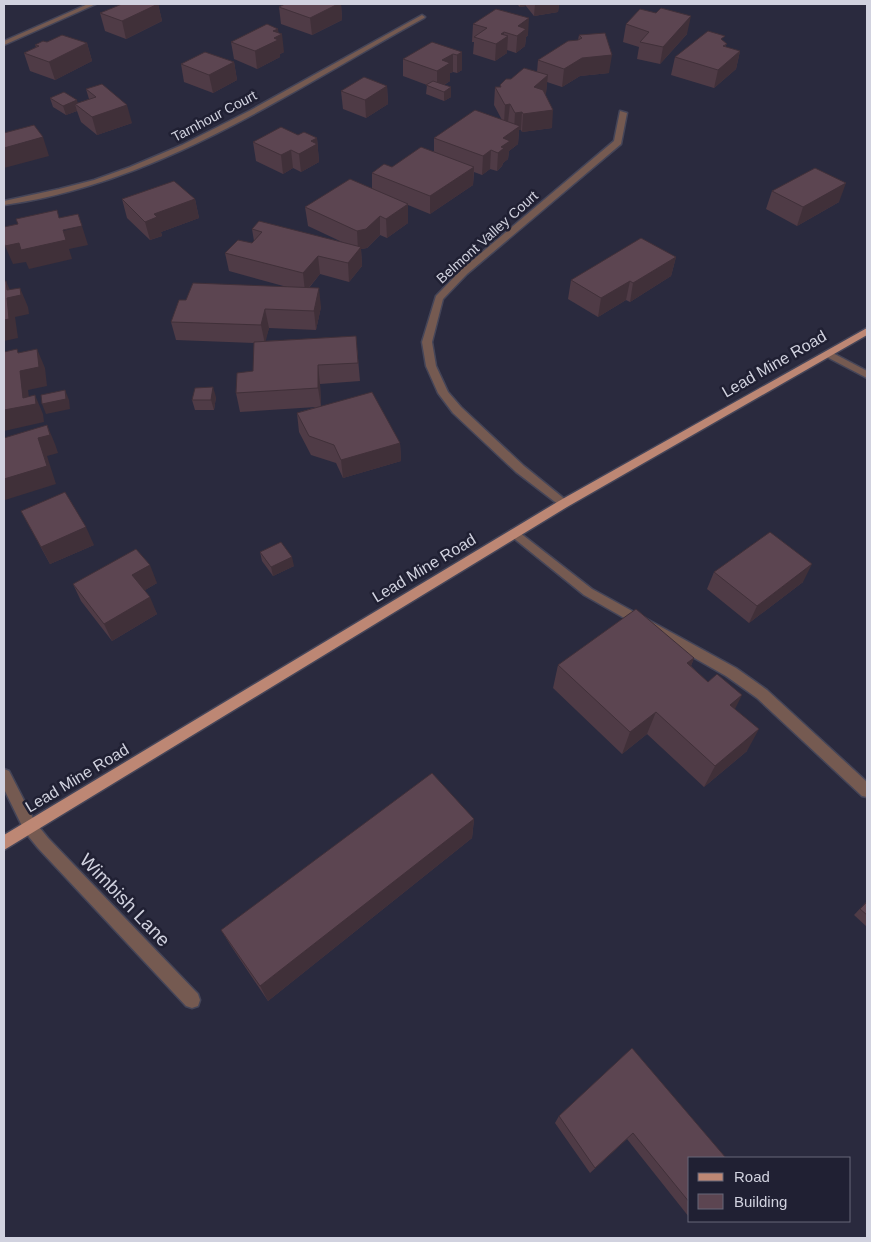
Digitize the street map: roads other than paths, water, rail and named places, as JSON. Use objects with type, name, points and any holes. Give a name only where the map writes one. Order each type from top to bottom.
[{"type":"main road","name":"Lead Mine Road","points":[[4,843],[563,504],[867,331]]},
{"type":"street","points":[[4,44],[93,4]]},
{"type":"street","name":"Tarnhour Court","points":[[4,202],[93,182],[172,153],[422,16]]},
{"type":"street","name":"Belmont Valley Court","points":[[563,504],[520,469],[457,410],[443,393],[431,366],[427,342],[439,298],[464,272],[618,142],[623,113]]},
{"type":"street","points":[[829,354],[867,375]]},
{"type":"street","points":[[515,533],[588,592],[731,672],[762,694],[867,791]]},
{"type":"street","name":"Wimbish Lane","points":[[4,775],[30,827],[192,1000]]}]
